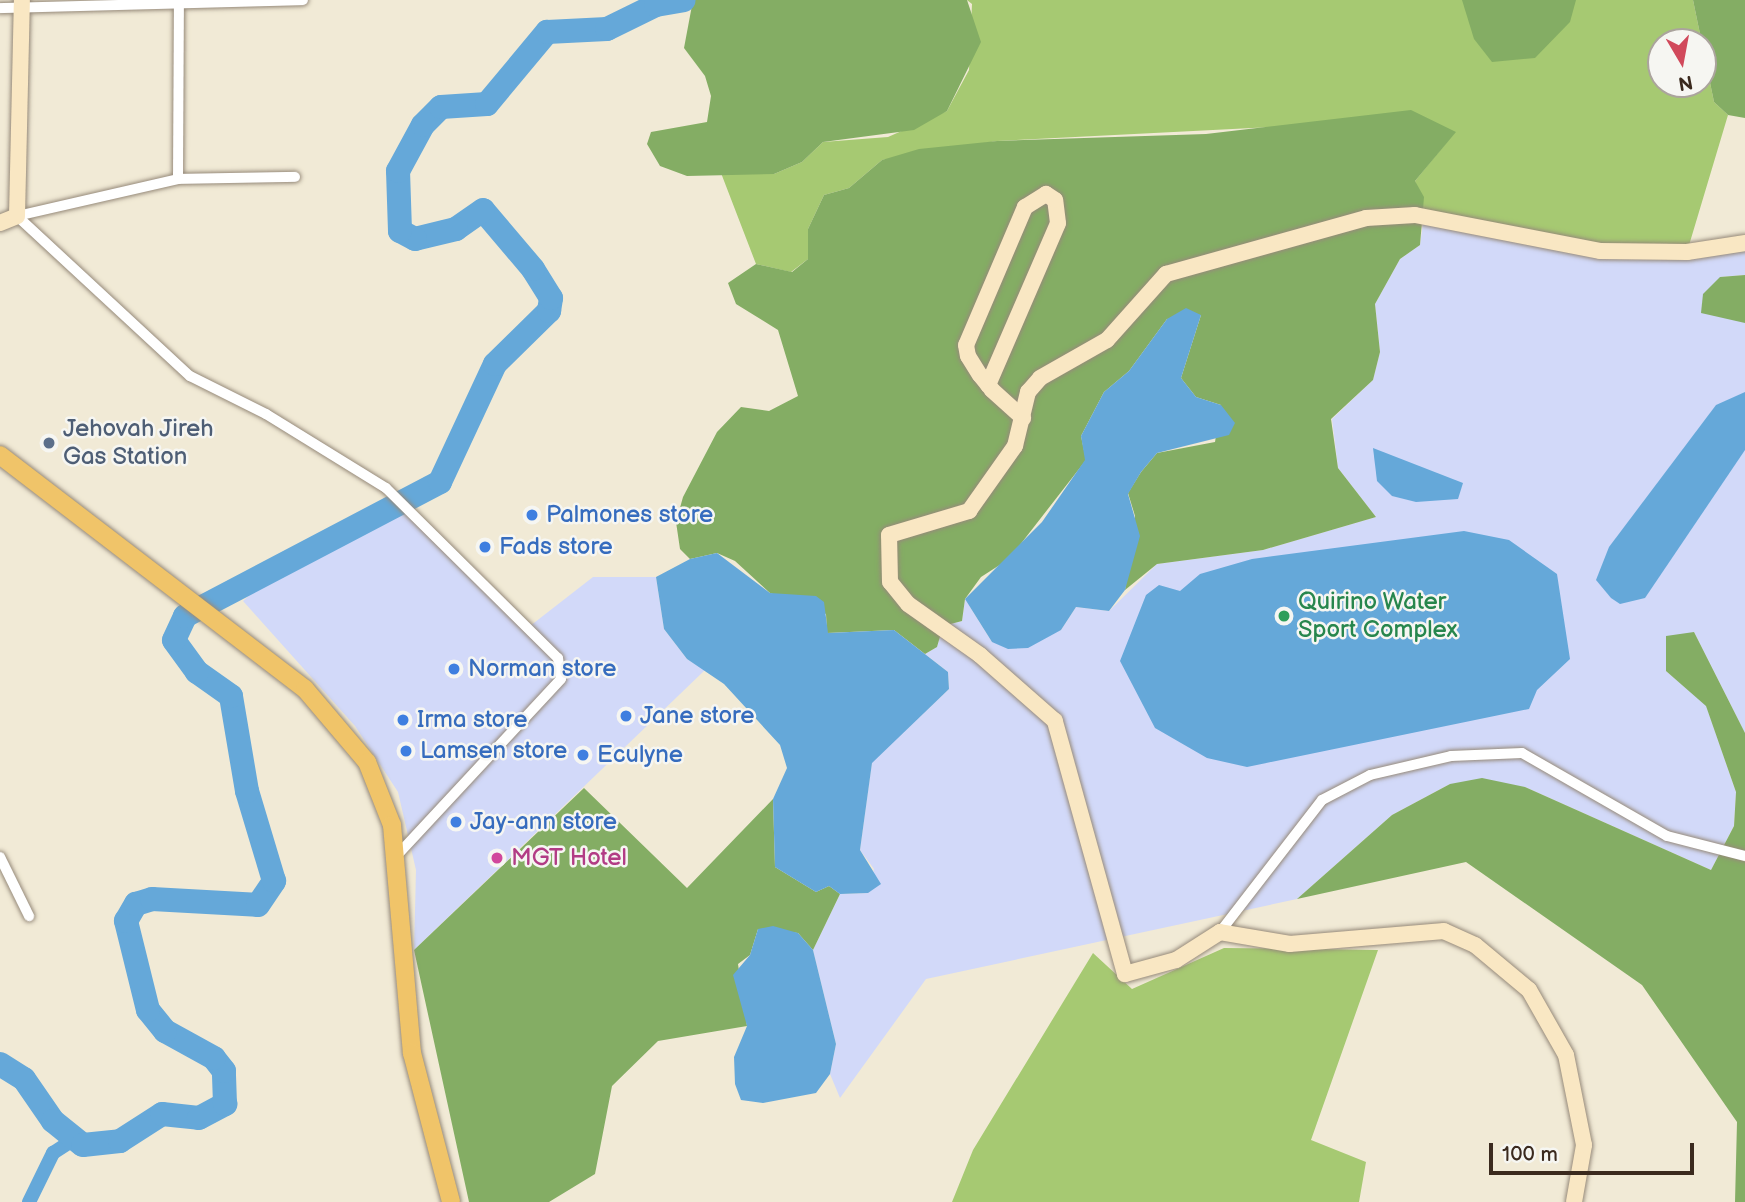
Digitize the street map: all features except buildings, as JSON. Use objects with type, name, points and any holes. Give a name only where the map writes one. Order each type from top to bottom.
[{"type":"main road","points":[[0,455],[167,579],[305,689],[367,762],[392,825],[412,1053],[451,1202]]},
{"type":"street","points":[[178,0],[178,179]]},
{"type":"street","points":[[0,8],[22,4],[303,0]]},
{"type":"street","points":[[22,4],[17,216],[190,376],[266,414],[386,488],[525,620],[564,673],[394,859]]},
{"type":"street","points":[[0,223],[17,216],[178,179],[295,177]]},
{"type":"street","points":[[988,385],[1055,236],[1058,211],[1046,194],[1026,207],[968,328],[968,356],[988,385],[1023,418]]},
{"type":"street","points":[[1745,243],[1686,252],[1600,251],[1454,220],[1366,218],[1166,274],[1107,340],[1040,377],[1028,392],[1023,418],[1000,472],[969,511],[889,535],[890,582],[908,604],[980,655],[1055,721],[1125,974],[1176,960],[1220,932],[1322,800],[1370,775],[1451,756],[1522,753],[1667,836],[1745,856]]},
{"type":"street","points":[[0,857],[29,916]]},
{"type":"street","points":[[1220,932],[1290,944],[1444,931],[1511,971],[1529,990],[1566,1055],[1584,1144],[1574,1202]]},
{"type":"shaded area","points":[[1424,216],[1600,251],[1745,243],[1745,275],[1720,277],[1745,323],[1745,733],[1694,632],[1666,671],[1706,705],[1736,792],[1734,826],[1711,870],[1525,787],[1450,784],[1392,815],[1297,899],[926,979],[840,1098],[830,1074],[836,1044],[813,950],[840,894],[868,893],[874,869],[860,850],[872,762],[949,689],[948,672],[925,654],[937,647],[943,626],[962,621],[965,599],[992,642],[1061,630],[1076,607],[1109,611],[1157,564],[1263,550],[1376,517],[1338,468],[1332,419],[1373,380],[1380,352],[1375,304],[1400,259],[1420,245]]},
{"type":"shaded area","points":[[415,513],[530,626],[593,577],[656,577],[664,629],[687,659],[705,670],[414,950],[416,870],[398,792],[355,726],[243,601],[287,560],[385,515]]},
{"type":"green space","points":[[693,0],[967,0],[981,42],[947,111],[914,130],[823,142],[802,162],[774,174],[687,176],[660,166],[647,144],[651,132],[707,122],[711,96],[705,76],[684,48]]},
{"type":"green space","points":[[967,0],[1693,0],[1699,28],[1647,28],[1647,98],[1713,98],[1728,115],[1687,252],[1600,251],[1424,216],[1415,181],[1455,132],[1313,125],[997,141],[882,160],[849,188],[824,195],[808,229],[808,259],[791,272],[756,264],[721,173],[774,174],[802,162],[823,142],[888,137],[947,111],[969,70],[972,4]]},
{"type":"green space","points":[[1462,0],[1576,0],[1570,22],[1535,58],[1492,62],[1474,39]]},
{"type":"green space","points":[[1693,0],[1745,0],[1745,118],[1728,115],[1714,102],[1713,98],[1717,98],[1717,28],[1699,28]]},
{"type":"green space","points":[[1411,110],[1456,132],[1415,181],[1424,197],[1420,245],[1400,259],[1375,304],[1380,352],[1373,380],[1331,419],[1338,468],[1376,517],[1263,550],[1157,564],[1125,590],[1135,516],[1128,493],[1157,453],[1215,442],[1221,405],[1196,397],[1181,378],[1201,315],[1167,319],[1129,371],[1104,392],[1081,436],[1086,460],[1009,559],[981,577],[965,599],[962,621],[943,626],[937,647],[925,654],[894,630],[827,633],[826,614],[770,593],[735,561],[717,553],[690,559],[680,549],[676,522],[683,497],[717,432],[741,407],[769,411],[798,396],[778,330],[736,304],[728,283],[756,264],[792,272],[808,259],[808,229],[824,195],[849,188],[882,160],[919,149],[997,141],[1206,134]]},
{"type":"green space","points":[[1745,275],[1745,323],[1701,313],[1703,294],[1720,277]]},
{"type":"green space","points":[[1694,632],[1745,733],[1745,1202],[1735,1202],[1737,1122],[1642,985],[1466,862],[1297,899],[1392,815],[1450,784],[1482,778],[1525,787],[1711,870],[1734,826],[1736,792],[1706,706],[1666,671],[1666,636]]},
{"type":"green space","points":[[584,788],[687,888],[773,799],[775,867],[816,892],[829,886],[840,894],[813,950],[798,933],[758,929],[750,955],[738,964],[747,1026],[658,1041],[612,1086],[595,1174],[549,1202],[469,1202],[414,950]]},
{"type":"green space","points":[[1224,948],[1378,950],[1311,1140],[1366,1162],[1359,1202],[952,1202],[973,1150],[1093,953],[1132,989]]},
{"type":"water","points":[[1186,308],[1201,315],[1181,378],[1196,397],[1221,405],[1235,423],[1229,435],[1157,453],[1141,472],[1128,494],[1140,536],[1125,590],[1109,611],[1076,607],[1061,630],[1028,648],[1008,649],[992,642],[965,599],[1042,522],[1085,460],[1081,436],[1104,392],[1129,371],[1167,319]]},
{"type":"water","points":[[1745,392],[1745,450],[1645,598],[1620,604],[1611,598],[1596,580],[1609,547],[1716,405]]},
{"type":"water","points":[[1373,448],[1463,483],[1458,499],[1416,502],[1392,496],[1377,481]]},
{"type":"water","points":[[1464,531],[1509,540],[1557,574],[1570,659],[1537,690],[1529,709],[1247,767],[1207,758],[1155,728],[1120,661],[1146,595],[1159,585],[1180,591],[1200,574],[1252,559]]},
{"type":"water","points":[[717,553],[770,593],[816,596],[824,602],[828,633],[894,630],[948,672],[949,689],[872,763],[860,850],[881,884],[868,893],[840,894],[829,886],[816,892],[775,867],[773,799],[787,768],[780,745],[724,684],[687,659],[664,629],[656,577],[690,559]]},
{"type":"water","points":[[773,926],[798,933],[813,950],[836,1044],[830,1074],[816,1093],[763,1103],[741,1100],[735,1084],[734,1057],[747,1026],[733,975],[750,955],[758,929]]},
{"type":"waterway","points":[[0,1064],[24,1079],[53,1121],[83,1145],[120,1141],[162,1114],[199,1118],[225,1104],[224,1071],[214,1058],[165,1031],[148,1010],[126,921],[136,904],[152,899],[258,905],[274,881],[247,791],[231,696],[197,672],[174,640],[185,616],[440,482],[495,364],[549,311],[551,298],[533,269],[483,210],[456,229],[415,239],[400,231],[398,171],[423,125],[441,107],[487,104],[547,32],[607,29],[656,5],[684,0]]},
{"type":"waterway","points":[[29,1202],[53,1153],[73,1140]]},
{"type":"place","name":"Jehovah Jireh Gas Station","points":[[49,443]]},
{"type":"place","name":"Palmones store","points":[[532,515]]},
{"type":"place","name":"Fads store","points":[[485,547]]},
{"type":"place","name":"Quirino Water Sport Complex","points":[[1284,616]]},
{"type":"place","name":"Norman store","points":[[454,669]]},
{"type":"place","name":"Jane store","points":[[626,716]]},
{"type":"place","name":"Irma store","points":[[403,720]]},
{"type":"place","name":"Lamsen store","points":[[406,751]]},
{"type":"place","name":"Eculyne","points":[[583,755]]},
{"type":"place","name":"Jay-ann store","points":[[456,822]]},
{"type":"place","name":"MGT Hotel","points":[[497,858]]}]
